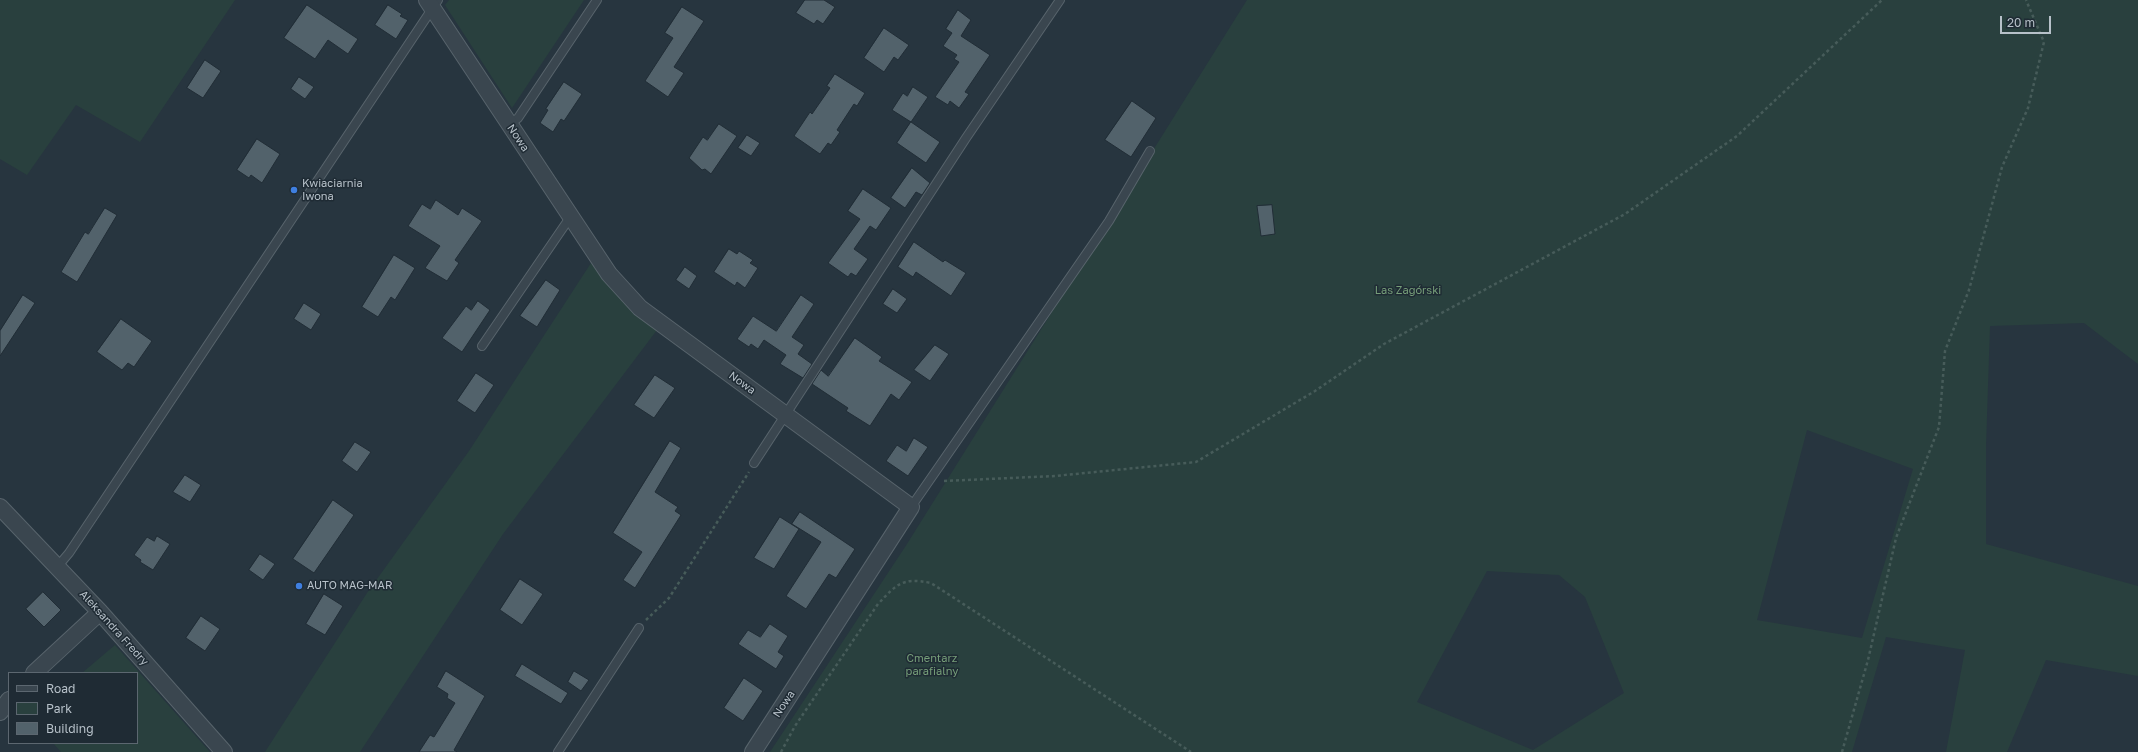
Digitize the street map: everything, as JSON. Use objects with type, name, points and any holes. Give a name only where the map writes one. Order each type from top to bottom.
[{"type":"street","name":"Nowa","points":[[432,3],[609,274],[640,308],[911,507],[753,752]]},
{"type":"street","name":"Aleksandra Fredry","points":[[0,507],[58,566],[224,752]]},
{"type":"street","points":[[35,672],[100,612]]},
{"type":"street","points":[[0,712],[8,701]]},
{"type":"lane","points":[[510,124],[518,118],[597,0]]},
{"type":"lane","points":[[754,463],[966,138],[1060,0]]},
{"type":"lane","points":[[58,566],[69,554],[204,354],[432,3]]},
{"type":"lane","points":[[911,507],[1110,220],[1150,151]]},
{"type":"lane","points":[[482,346],[559,231],[571,216]]},
{"type":"lane","points":[[558,752],[639,628]]},
{"type":"path","points":[[928,482],[1055,476],[1196,462],[1315,391],[1384,344],[1625,214],[1738,136],[1882,0]]},
{"type":"path","points":[[1842,752],[1868,660],[1896,538],[1939,427],[1945,351],[1969,290],[2002,166],[2028,108],[2044,42],[2026,0]]},
{"type":"path","points":[[639,628],[669,598],[754,463]]},
{"type":"path","points":[[781,752],[808,708],[878,604],[894,588],[913,580],[931,583],[1191,752]]},
{"type":"green space","points":[[0,0],[235,0],[140,142],[76,105],[27,175],[0,159]]},
{"type":"green space","points":[[449,0],[584,0],[512,108],[445,5]]},
{"type":"green space","name":"Las Zagórski","points":[[1247,0],[2138,0],[2138,364],[2084,323],[1990,326],[1986,446],[1986,544],[2138,586],[2138,676],[2046,660],[2007,752],[1946,752],[1965,650],[1886,637],[1852,752],[770,752],[907,544]],"holes":[[[1807,430],[1913,469],[1862,638],[1757,620]],[[1487,571],[1559,575],[1585,597],[1624,693],[1533,750],[1417,702]]]},
{"type":"green space","points":[[591,263],[633,309],[657,330],[503,534],[360,752],[265,752],[367,593],[469,451]]},
{"type":"green space","points":[[115,645],[210,752],[61,752],[54,744],[138,744],[138,672],[83,672]]},
{"type":"building","points":[[805,0],[824,0],[835,7],[823,24],[817,20],[814,24],[796,13]]},
{"type":"building","points":[[307,5],[358,39],[348,54],[328,40],[315,59],[284,38]]},
{"type":"building","points":[[388,5],[402,14],[400,16],[408,20],[396,39],[375,25]]},
{"type":"building","points":[[682,7],[704,21],[674,67],[684,73],[668,97],[645,81],[673,38],[665,33]]},
{"type":"building","points":[[958,10],[971,20],[961,36],[990,55],[965,92],[969,94],[959,108],[950,101],[948,105],[935,97],[959,62],[954,59],[957,55],[943,46],[952,33],[946,29]]},
{"type":"building","points":[[884,28],[909,45],[898,60],[894,57],[884,72],[864,58]]},
{"type":"building","points":[[205,60],[221,71],[203,98],[187,88]]},
{"type":"building","points":[[835,74],[865,93],[857,106],[854,104],[837,130],[840,132],[831,145],[828,143],[820,154],[794,136],[810,112],[812,114],[830,88],[827,86]]},
{"type":"building","points":[[299,77],[314,87],[305,99],[291,89]]},
{"type":"building","points":[[564,82],[582,94],[564,121],[561,119],[553,132],[540,123],[548,110],[546,109]]},
{"type":"building","points":[[913,87],[928,97],[911,122],[892,110],[903,93],[907,96]]},
{"type":"building","points":[[1132,101],[1156,118],[1131,157],[1105,140]]},
{"type":"building","points":[[911,122],[940,142],[926,163],[897,143]]},
{"type":"building","points":[[719,124],[737,136],[711,174],[705,169],[702,170],[689,158],[703,137],[707,140]]},
{"type":"building","points":[[747,135],[760,143],[751,156],[738,148]]},
{"type":"building","points":[[257,139],[280,154],[262,183],[251,175],[249,178],[237,170]]},
{"type":"building","points":[[912,168],[930,183],[922,195],[916,192],[905,208],[891,198]]},
{"type":"building","points":[[863,189],[891,208],[876,230],[870,226],[854,249],[868,259],[856,276],[851,273],[848,277],[828,263],[860,219],[848,211]]},
{"type":"building","points":[[436,200],[458,215],[462,208],[482,221],[455,260],[459,263],[447,281],[425,268],[440,246],[408,226],[422,204],[430,209]]},
{"type":"building","points":[[1272,205],[1275,234],[1261,236],[1257,206]]},
{"type":"building","points":[[105,208],[117,215],[77,282],[61,272],[85,232],[88,234]]},
{"type":"building","points":[[914,242],[943,262],[945,260],[966,273],[951,296],[916,272],[913,277],[898,267]]},
{"type":"building","points":[[729,249],[737,254],[739,251],[753,260],[750,263],[758,268],[745,288],[737,282],[735,286],[714,272]]},
{"type":"building","points":[[394,255],[415,268],[395,300],[391,297],[378,317],[362,307]]},
{"type":"building","points":[[685,267],[697,276],[689,289],[676,280]]},
{"type":"building","points":[[546,280],[560,290],[537,327],[520,316]]},
{"type":"building","points":[[893,289],[907,299],[897,313],[883,304]]},
{"type":"building","points":[[23,295],[35,303],[0,356],[0,331]]},
{"type":"building","points":[[801,295],[814,304],[792,337],[804,345],[798,354],[812,364],[803,378],[780,364],[786,355],[764,340],[758,349],[751,344],[749,347],[737,339],[753,316],[776,331]]},
{"type":"building","points":[[478,301],[490,310],[462,352],[442,338],[466,306],[471,310]]},
{"type":"building","points":[[304,303],[321,314],[311,330],[294,319]]},
{"type":"building","points":[[121,319],[152,341],[134,367],[128,363],[122,370],[97,352]]},
{"type":"building","points":[[855,338],[882,357],[879,361],[912,382],[899,400],[891,394],[870,426],[846,411],[848,408],[812,384],[821,370],[828,376]]},
{"type":"building","points":[[935,345],[949,354],[930,381],[914,370]]},
{"type":"building","points":[[476,373],[494,385],[475,413],[457,401]]},
{"type":"building","points":[[655,375],[675,388],[654,418],[634,405]]},
{"type":"building","points":[[914,438],[928,447],[908,476],[886,461],[897,445],[906,451]]},
{"type":"building","points":[[670,441],[681,448],[655,492],[678,507],[675,511],[681,515],[635,588],[623,580],[642,552],[613,533]]},
{"type":"building","points":[[355,442],[371,452],[357,472],[342,461]]},
{"type":"building","points":[[185,475],[201,485],[190,502],[173,492]]},
{"type":"building","points":[[333,500],[354,515],[314,573],[293,559]]},
{"type":"building","points":[[800,512],[855,549],[836,578],[829,574],[806,609],[786,596],[821,542],[792,524]]},
{"type":"building","points":[[780,517],[799,529],[774,569],[754,558]]},
{"type":"building","points":[[157,536],[170,544],[153,570],[140,562],[141,560],[134,555],[147,537],[154,541]]},
{"type":"building","points":[[260,554],[275,564],[263,580],[249,570]]},
{"type":"building","points":[[520,579],[543,594],[522,625],[500,610]]},
{"type":"building","points":[[43,592],[61,610],[44,627],[26,609]]},
{"type":"building","points":[[324,594],[343,606],[325,635],[306,624]]},
{"type":"building","points":[[201,616],[220,629],[205,651],[186,638]]},
{"type":"building","points":[[770,624],[788,636],[778,652],[784,656],[776,669],[738,644],[748,630],[760,637]]},
{"type":"building","points":[[522,664],[568,693],[561,704],[515,676]]},
{"type":"building","points":[[446,671],[485,696],[454,750],[457,752],[419,752],[430,735],[434,737],[455,703],[447,698],[448,694],[437,687]]},
{"type":"building","points":[[574,671],[589,680],[581,691],[568,682]]},
{"type":"building","points":[[744,678],[763,691],[743,721],[724,708]]},
{"type":"place","name":"Kwiaciarnia Iwona","points":[[294,190]]},
{"type":"place","name":"AUTO MAG-MAR","points":[[299,586]]},
{"type":"park label","name":"Cmentarz parafialny","points":[[932,665]]}]
